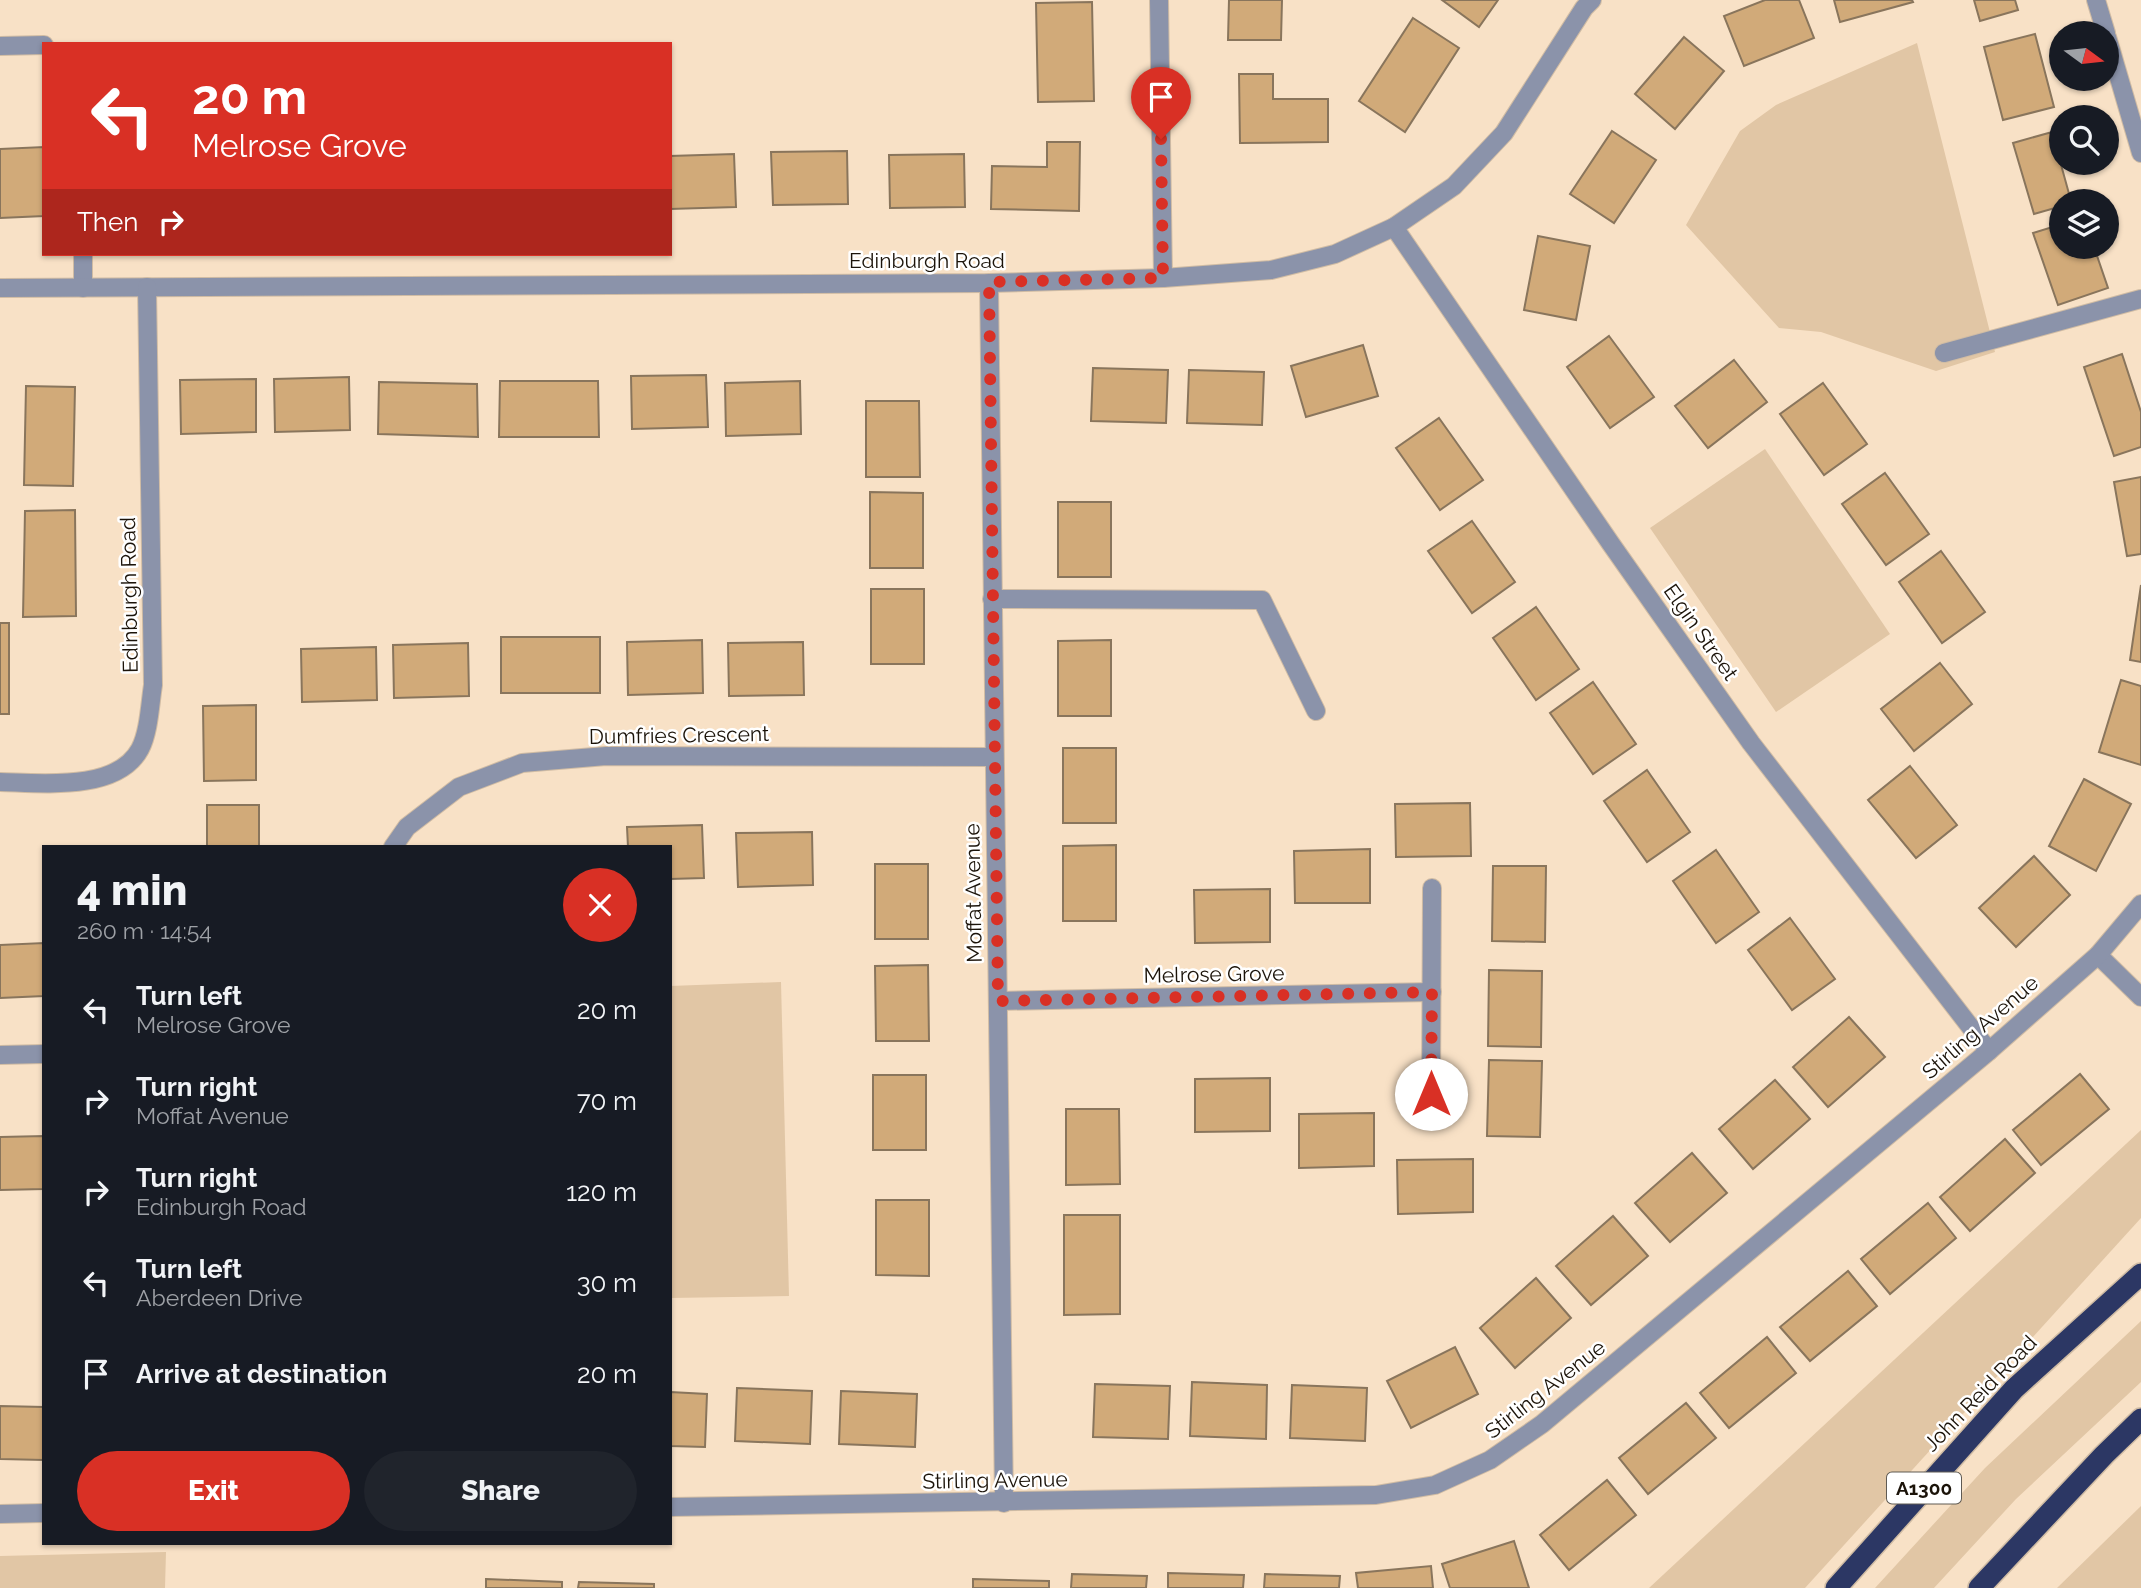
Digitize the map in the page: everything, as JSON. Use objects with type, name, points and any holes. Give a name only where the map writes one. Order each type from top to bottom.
[{"type":"highway","name":"John Reid Road","points":[[1836,1588],[2014,1389],[2141,1274]]},
{"type":"highway","points":[[1979,1588],[2141,1419]]},
{"type":"street","points":[[1159,0],[1163,278]]},
{"type":"street","name":"Edinburgh Road","points":[[0,288],[989,282],[1163,278],[1271,270],[1335,254],[1394,226],[1454,186],[1504,133],[1584,8],[1592,0]]},
{"type":"street","points":[[2096,0],[2102,21]]},
{"type":"street","points":[[0,46],[42,45]]},
{"type":"street","points":[[2119,79],[2141,153]]},
{"type":"street","name":"Elgin Street","points":[[1394,226],[1611,544],[1751,743],[1989,1051]]},
{"type":"street","points":[[82,256],[83,288]]},
{"type":"street","name":"Moffat Avenue","points":[[989,282],[1004,1503]]},
{"type":"street","name":"Edinburgh Road","points":[[0,782],[69,783],[117,773],[140,749],[153,685],[147,287]]},
{"type":"street","points":[[1944,353],[2141,299]]},
{"type":"street","points":[[992,599],[1262,600],[1316,711]]},
{"type":"street","name":"Dumfries Crescent","points":[[394,845],[407,827],[459,787],[522,763],[606,756],[993,757]]},
{"type":"street","points":[[1431,1094],[1432,888]]},
{"type":"street","name":"Stirling Avenue","points":[[672,1507],[1376,1495],[1435,1485],[1490,1460],[1542,1424],[1989,1051],[2098,955],[2141,904]]},
{"type":"street","points":[[2098,955],[2141,997]]},
{"type":"street","name":"Melrose Grove","points":[[998,1001],[1432,992]]},
{"type":"street","points":[[0,1055],[42,1054]]},
{"type":"street","points":[[0,1514],[42,1513]]},
{"type":"shaded area","points":[[1917,43],[1995,352],[1936,371],[1821,332],[1779,328],[1686,225],[1740,131],[1776,105]]},
{"type":"shaded area","points":[[1765,449],[1890,634],[1776,712],[1650,528]]},
{"type":"shaded area","points":[[781,982],[789,1296],[672,1298],[672,986]]},
{"type":"shaded area","points":[[2141,1130],[2141,1218],[1805,1588],[1649,1588]]},
{"type":"shaded area","points":[[2141,1321],[2141,1382],[2016,1499],[1934,1588],[1875,1588],[1985,1468]]},
{"type":"shaded area","points":[[2141,1506],[2141,1588],[2057,1588]]},
{"type":"shaded area","points":[[166,1552],[165,1588],[0,1588],[0,1556]]},
{"type":"building","points":[[1229,0],[1282,0],[1281,40],[1228,40]]},
{"type":"building","points":[[1442,0],[1498,0],[1479,27]]},
{"type":"building","points":[[1765,0],[1799,0],[1814,38],[1744,66],[1724,16]]},
{"type":"building","points":[[1834,0],[1912,0],[1913,2],[1840,22]]},
{"type":"building","points":[[1974,0],[2015,0],[2018,10],[1980,21]]},
{"type":"building","points":[[1092,2],[1094,101],[1038,102],[1036,3]]},
{"type":"building","points":[[1413,18],[1459,48],[1405,132],[1359,101]]},
{"type":"building","points":[[2035,34],[2053,105],[2003,120],[1984,47]]},
{"type":"building","points":[[1684,37],[1724,71],[1675,129],[1635,94]]},
{"type":"building","points":[[1239,74],[1273,74],[1273,99],[1328,99],[1328,142],[1240,143]]},
{"type":"building","points":[[1612,131],[1656,160],[1614,223],[1570,194]]},
{"type":"building","points":[[2049,133],[2049,175],[2064,175],[2068,189],[2049,189],[2049,210],[2034,214],[2013,143]]},
{"type":"building","points":[[1047,142],[1080,142],[1079,211],[991,209],[992,166],[1047,167]]},
{"type":"building","points":[[42,147],[42,216],[0,218],[0,149]]},
{"type":"building","points":[[847,151],[848,204],[773,205],[771,152]]},
{"type":"building","points":[[734,154],[736,207],[672,209],[672,156]]},
{"type":"building","points":[[964,154],[965,207],[890,208],[889,155]]},
{"type":"building","points":[[2049,228],[2049,259],[2098,259],[2108,288],[2058,305],[2033,233]]},
{"type":"building","points":[[1538,236],[1590,246],[1576,320],[1524,310]]},
{"type":"building","points":[[1609,336],[1654,397],[1610,428],[1567,367]]},
{"type":"building","points":[[1363,345],[1378,396],[1306,417],[1291,366]]},
{"type":"building","points":[[2122,354],[2141,412],[2141,447],[2114,456],[2084,367]]},
{"type":"building","points":[[1734,360],[1767,402],[1708,448],[1675,406]]},
{"type":"building","points":[[1093,368],[1168,370],[1166,423],[1091,421]]},
{"type":"building","points":[[1189,370],[1264,372],[1262,425],[1187,423]]},
{"type":"building","points":[[706,375],[708,427],[632,429],[631,376]]},
{"type":"building","points":[[349,377],[350,430],[275,432],[274,379]]},
{"type":"building","points":[[256,379],[256,432],[181,434],[180,380]]},
{"type":"building","points":[[500,381],[598,381],[599,437],[499,437]]},
{"type":"building","points":[[800,381],[801,434],[726,436],[725,383]]},
{"type":"building","points":[[379,382],[477,384],[478,437],[378,434]]},
{"type":"building","points":[[1823,383],[1867,444],[1824,475],[1780,414]]},
{"type":"building","points":[[26,386],[75,387],[73,486],[24,485]]},
{"type":"building","points":[[866,401],[919,401],[920,477],[866,477]]},
{"type":"building","points":[[1439,418],[1483,480],[1440,510],[1396,448]]},
{"type":"building","points":[[1885,473],[1929,534],[1886,565],[1842,504]]},
{"type":"building","points":[[2141,477],[2141,554],[2127,556],[2114,482]]},
{"type":"building","points":[[870,492],[923,493],[923,568],[870,568]]},
{"type":"building","points":[[1058,502],[1111,502],[1111,577],[1058,577]]},
{"type":"building","points":[[75,510],[76,616],[23,617],[25,511]]},
{"type":"building","points":[[1472,521],[1515,582],[1472,613],[1428,551]]},
{"type":"building","points":[[1941,551],[1985,612],[1942,643],[1899,582]]},
{"type":"building","points":[[2141,585],[2141,662],[2130,660]]},
{"type":"building","points":[[871,589],[924,589],[924,664],[871,664]]},
{"type":"building","points":[[1536,607],[1579,669],[1536,700],[1493,638]]},
{"type":"building","points":[[0,623],[9,623],[9,714],[0,714]]},
{"type":"building","points":[[501,637],[600,637],[600,693],[501,693]]},
{"type":"building","points":[[702,640],[703,693],[628,695],[627,642]]},
{"type":"building","points":[[1111,640],[1111,716],[1058,716],[1058,641]]},
{"type":"building","points":[[803,642],[804,695],[729,696],[728,643]]},
{"type":"building","points":[[468,643],[469,696],[394,698],[393,645]]},
{"type":"building","points":[[376,647],[377,700],[302,702],[301,649]]},
{"type":"building","points":[[1940,663],[1972,704],[1914,751],[1881,709]]},
{"type":"building","points":[[2121,680],[2141,686],[2141,765],[2099,752]]},
{"type":"building","points":[[1593,682],[1636,744],[1593,774],[1550,713]]},
{"type":"building","points":[[256,705],[256,780],[204,781],[203,706]]},
{"type":"building","points":[[1063,748],[1116,748],[1116,823],[1063,823]]},
{"type":"building","points":[[1910,766],[1957,825],[1916,858],[1868,800]]},
{"type":"building","points":[[1647,770],[1690,832],[1647,862],[1604,801]]},
{"type":"building","points":[[2084,779],[2131,804],[2096,871],[2049,846]]},
{"type":"building","points":[[1470,803],[1471,856],[1396,857],[1395,804]]},
{"type":"building","points":[[207,805],[259,805],[259,845],[207,845]]},
{"type":"building","points":[[702,825],[704,878],[672,879],[672,845],[628,845],[627,827]]},
{"type":"building","points":[[812,832],[813,885],[738,887],[736,833]]},
{"type":"building","points":[[1116,845],[1116,921],[1063,921],[1063,846]]},
{"type":"building","points":[[1370,849],[1370,903],[1295,903],[1294,851]]},
{"type":"building","points":[[1716,850],[1759,912],[1716,943],[1673,881]]},
{"type":"building","points":[[2034,856],[2070,895],[2016,947],[1979,908]]},
{"type":"building","points":[[875,864],[928,864],[928,939],[875,939]]},
{"type":"building","points":[[1493,866],[1546,866],[1545,942],[1492,941]]},
{"type":"building","points":[[1270,889],[1270,942],[1195,943],[1194,890]]},
{"type":"building","points":[[1790,918],[1835,979],[1792,1010],[1748,950]]},
{"type":"building","points":[[42,943],[42,996],[0,998],[0,945]]},
{"type":"building","points":[[928,965],[929,1041],[876,1041],[875,966]]},
{"type":"building","points":[[1489,970],[1542,971],[1541,1047],[1488,1046]]},
{"type":"building","points":[[1849,1017],[1885,1057],[1828,1107],[1793,1067]]},
{"type":"building","points":[[1489,1060],[1542,1061],[1540,1137],[1487,1136]]},
{"type":"building","points":[[2080,1074],[2109,1109],[2041,1165],[2013,1130]]},
{"type":"building","points":[[873,1075],[926,1075],[926,1150],[873,1150]]},
{"type":"building","points":[[1270,1078],[1270,1131],[1195,1132],[1195,1079]]},
{"type":"building","points":[[1775,1080],[1810,1119],[1753,1169],[1719,1129]]},
{"type":"building","points":[[1066,1109],[1119,1109],[1120,1184],[1066,1185]]},
{"type":"building","points":[[1374,1113],[1374,1166],[1299,1168],[1299,1114]]},
{"type":"building","points":[[42,1136],[42,1189],[0,1190],[0,1137]]},
{"type":"building","points":[[2005,1139],[2035,1173],[1970,1231],[1940,1197]]},
{"type":"building","points":[[1692,1153],[1727,1193],[1670,1242],[1635,1203]]},
{"type":"building","points":[[1473,1159],[1473,1212],[1398,1214],[1397,1160]]},
{"type":"building","points":[[876,1200],[929,1200],[929,1276],[876,1275]]},
{"type":"building","points":[[1928,1203],[1956,1238],[1890,1294],[1861,1259]]},
{"type":"building","points":[[1064,1215],[1120,1215],[1120,1314],[1064,1315]]},
{"type":"building","points":[[1613,1216],[1648,1256],[1591,1305],[1556,1266]]},
{"type":"building","points":[[1848,1271],[1877,1306],[1810,1361],[1780,1327]]},
{"type":"building","points":[[1536,1278],[1571,1318],[1515,1368],[1480,1328]]},
{"type":"building","points":[[1767,1337],[1796,1373],[1729,1428],[1700,1393]]},
{"type":"building","points":[[1455,1347],[1478,1394],[1411,1428],[1387,1381]]},
{"type":"building","points":[[1192,1382],[1267,1385],[1266,1439],[1190,1436]]},
{"type":"building","points":[[1095,1384],[1170,1386],[1168,1439],[1093,1437]]},
{"type":"building","points":[[1292,1385],[1367,1388],[1365,1441],[1290,1438]]},
{"type":"building","points":[[737,1388],[812,1391],[810,1444],[735,1441]]},
{"type":"building","points":[[841,1391],[917,1394],[915,1447],[839,1444]]},
{"type":"building","points":[[672,1392],[707,1394],[705,1447],[672,1446]]},
{"type":"building","points":[[1686,1403],[1716,1438],[1648,1494],[1619,1458]]},
{"type":"building","points":[[0,1406],[42,1407],[42,1460],[0,1459]]},
{"type":"building","points":[[1607,1480],[1636,1515],[1569,1570],[1540,1535]]},
{"type":"building","points":[[1514,1541],[1529,1588],[1450,1588],[1442,1564]]},
{"type":"building","points":[[1431,1566],[1433,1588],[1358,1588],[1356,1573]]},
{"type":"building","points":[[1168,1573],[1244,1575],[1243,1588],[1168,1588]]},
{"type":"building","points":[[1072,1574],[1147,1576],[1146,1588],[1071,1588]]},
{"type":"building","points":[[1265,1574],[1340,1576],[1339,1588],[1264,1588]]},
{"type":"building","points":[[486,1579],[562,1582],[562,1588],[486,1588]]},
{"type":"building","points":[[973,1579],[1049,1581],[1049,1588],[973,1588]]},
{"type":"building","points":[[579,1582],[654,1584],[654,1588],[578,1588]]},
{"type":"route","points":[[1161,139],[1163,278],[989,282],[998,1001],[1432,992],[1431,1094]]}]
